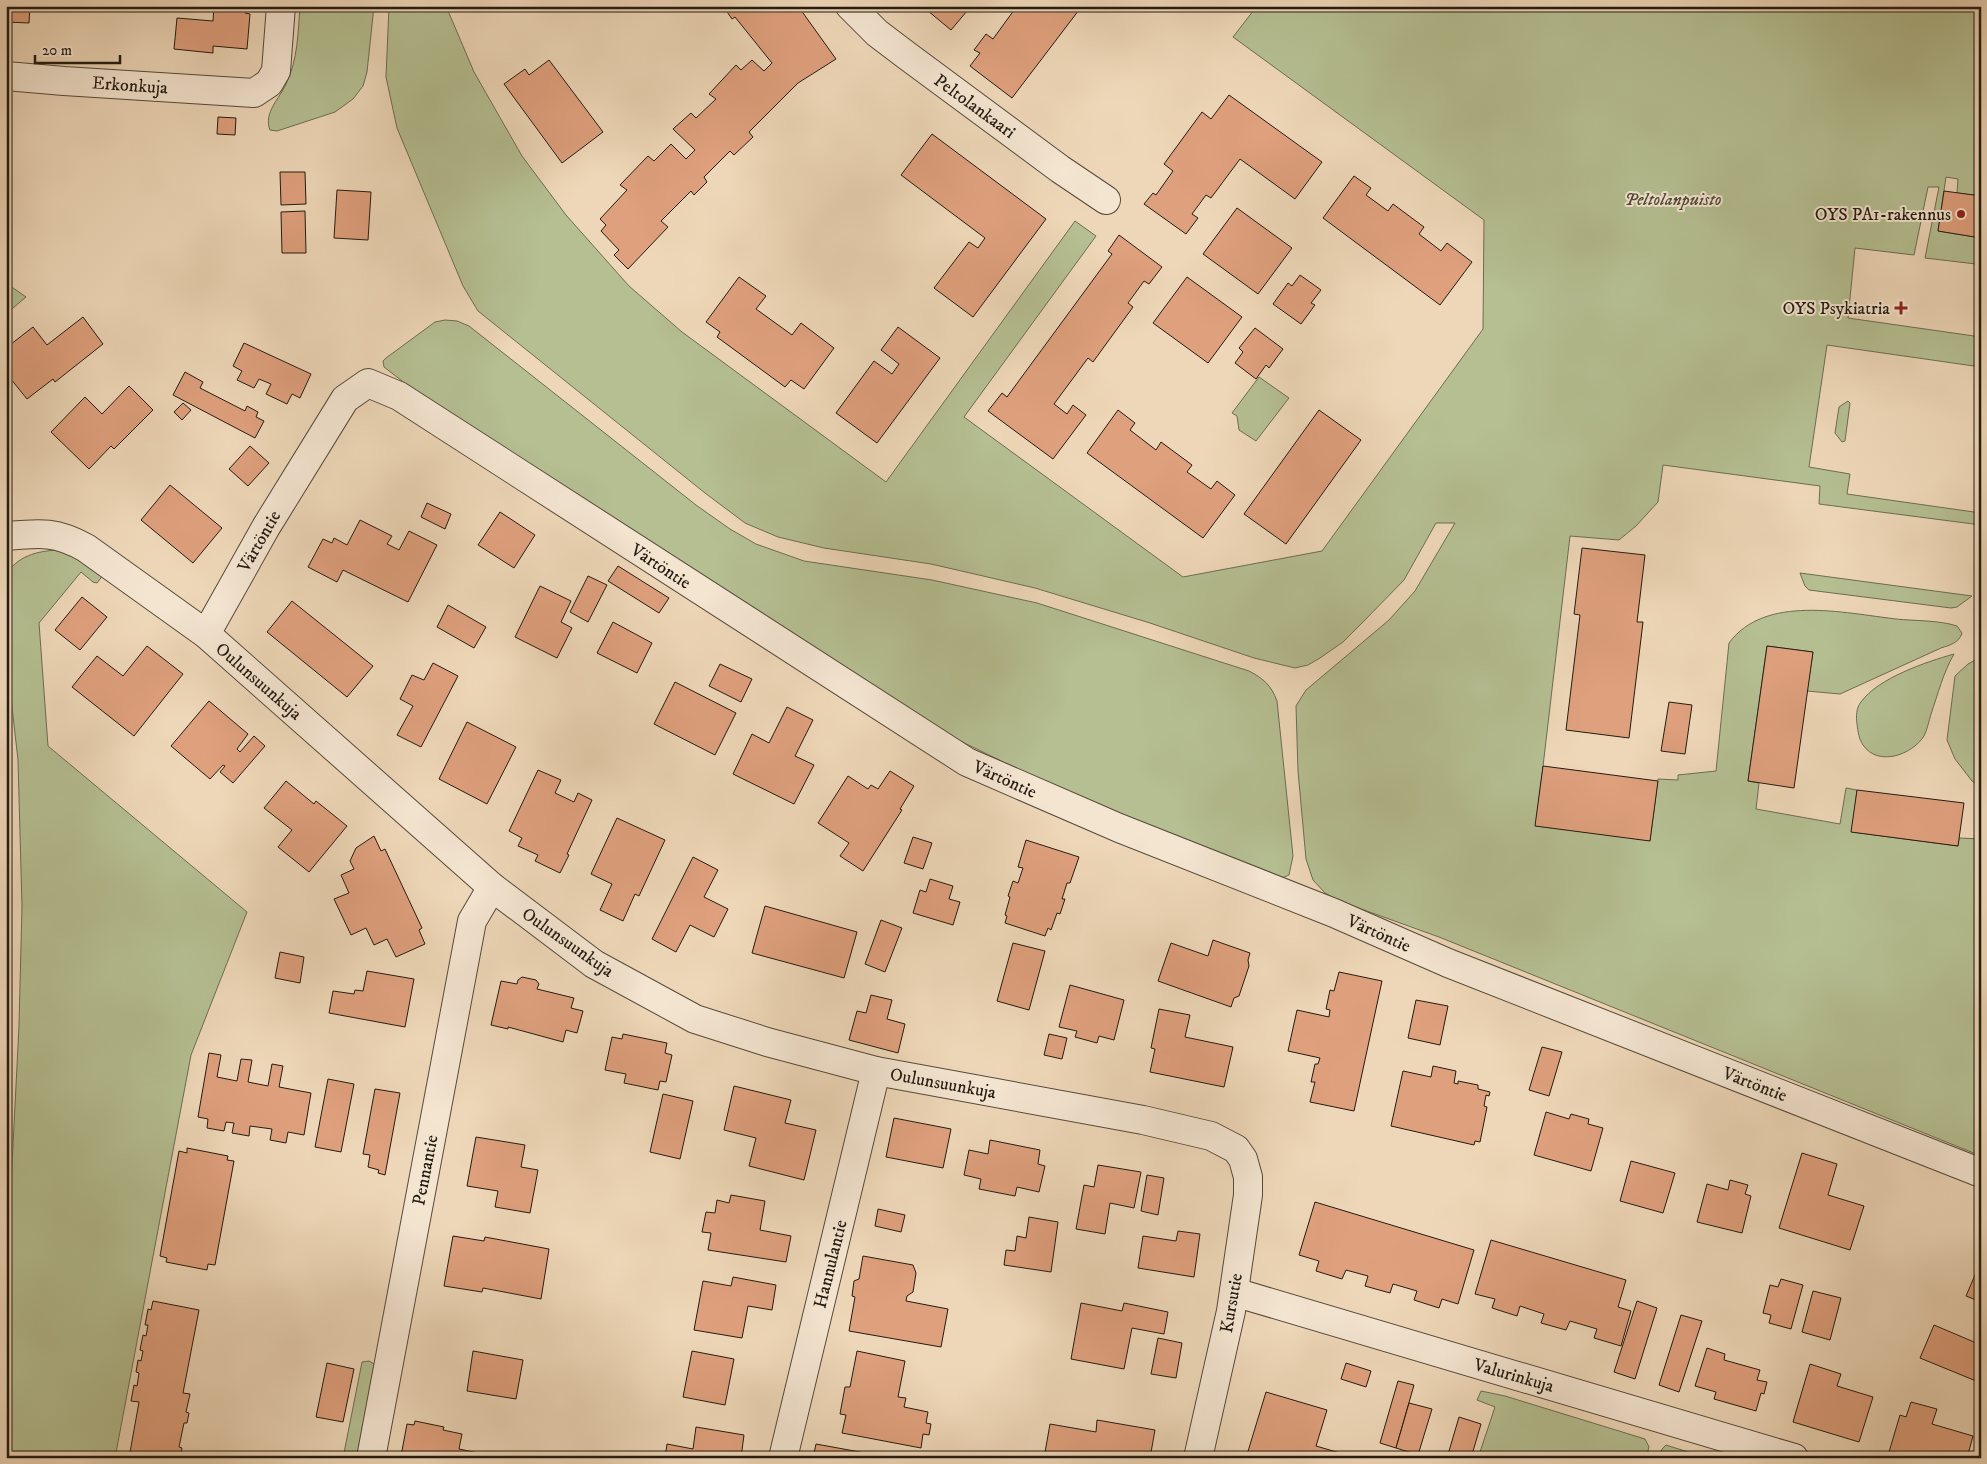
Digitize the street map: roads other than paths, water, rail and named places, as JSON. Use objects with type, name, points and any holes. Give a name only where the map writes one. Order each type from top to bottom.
[{"type":"street","name":"Erkonkuja","points":[[6,76],[254,93],[269,83],[276,71],[281,6]]},
{"type":"street","name":"Peltolankaari","points":[[850,6],[899,50],[1060,169],[1106,200]]},
{"type":"street","name":"Värtöntie","points":[[206,634],[266,527],[345,399],[368,383],[399,396],[967,762],[1119,828],[1334,913],[1448,964],[1981,1173]]},
{"type":"street","name":"Oulunsuunkuja","points":[[6,536],[49,533],[69,538],[86,548],[206,634],[492,887],[594,964],[695,1019],[767,1042],[876,1071],[1143,1120],[1211,1136],[1236,1149]]},
{"type":"street","name":"Pennantie","points":[[371,1458],[472,921],[492,887]]},
{"type":"street","name":"Hannulantie","points":[[783,1458],[876,1071]]},
{"type":"street","name":"Kursutie","points":[[1198,1458],[1234,1292],[1248,1195],[1248,1176],[1243,1159],[1236,1149]]},
{"type":"street","name":"Valurinkuja","points":[[1234,1292],[1794,1458]]},
{"type":"place","name":"OYS PA1-rakennus","points":[[1961,214]]},
{"type":"place","name":"OYS Psykiatria","points":[[1901,308]]},
{"type":"park label","name":"Peltolanpuisto","points":[[1673,199]]}]
